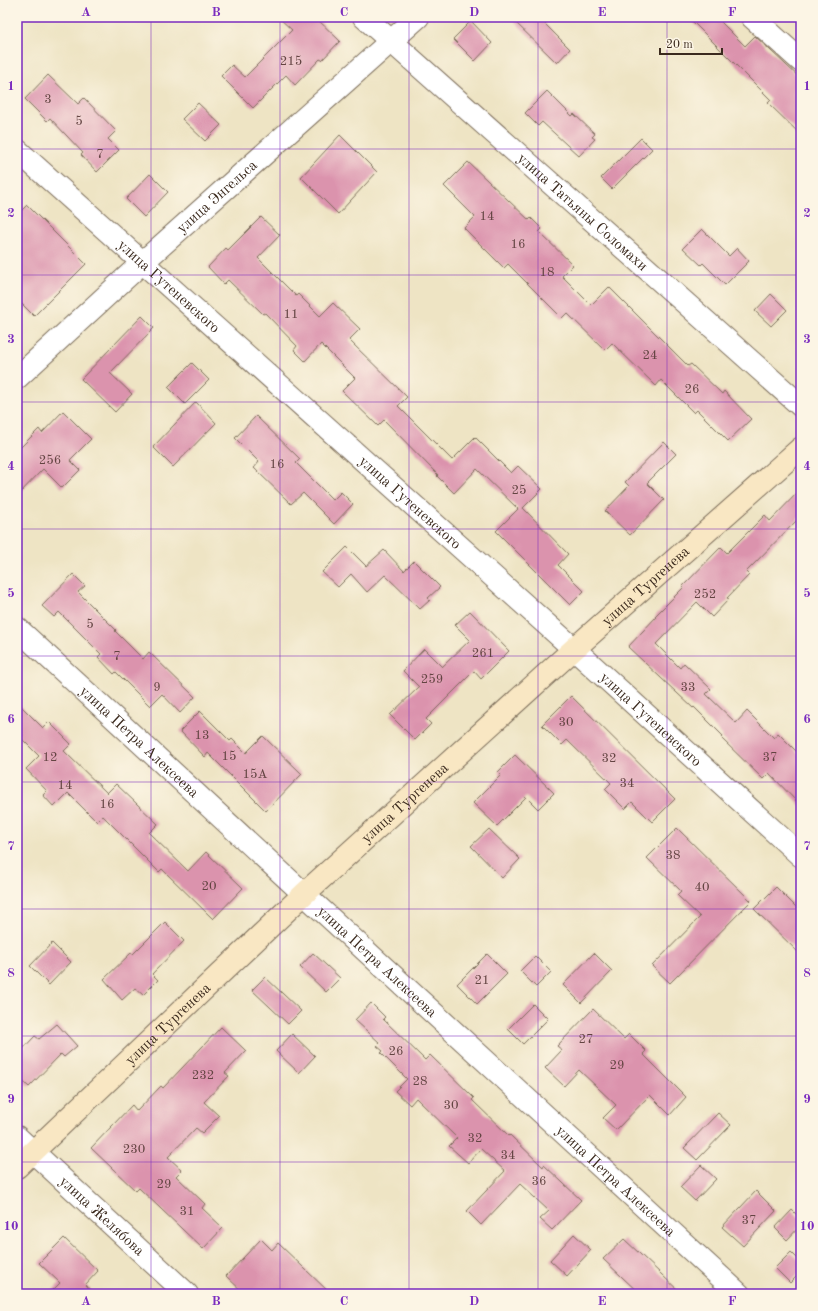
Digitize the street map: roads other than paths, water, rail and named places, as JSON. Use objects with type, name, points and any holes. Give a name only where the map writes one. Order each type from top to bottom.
[{"type":"main road","name":"улица Тургенева","points":[[17,1167],[304,894],[574,649],[801,448]]},
{"type":"street","name":"улица Татьяны Соломахи","points":[[364,17],[801,406]]},
{"type":"street","name":"улица Энгельса","points":[[17,378],[143,262],[418,17]]},
{"type":"street","points":[[752,17],[801,61]]},
{"type":"street","name":"улица Гутеневского","points":[[17,150],[574,649],[801,856]]},
{"type":"street","name":"улица Петра Алексеева","points":[[17,628],[739,1294]]},
{"type":"street","name":"улица Желябова","points":[[17,1137],[187,1294]]}]
